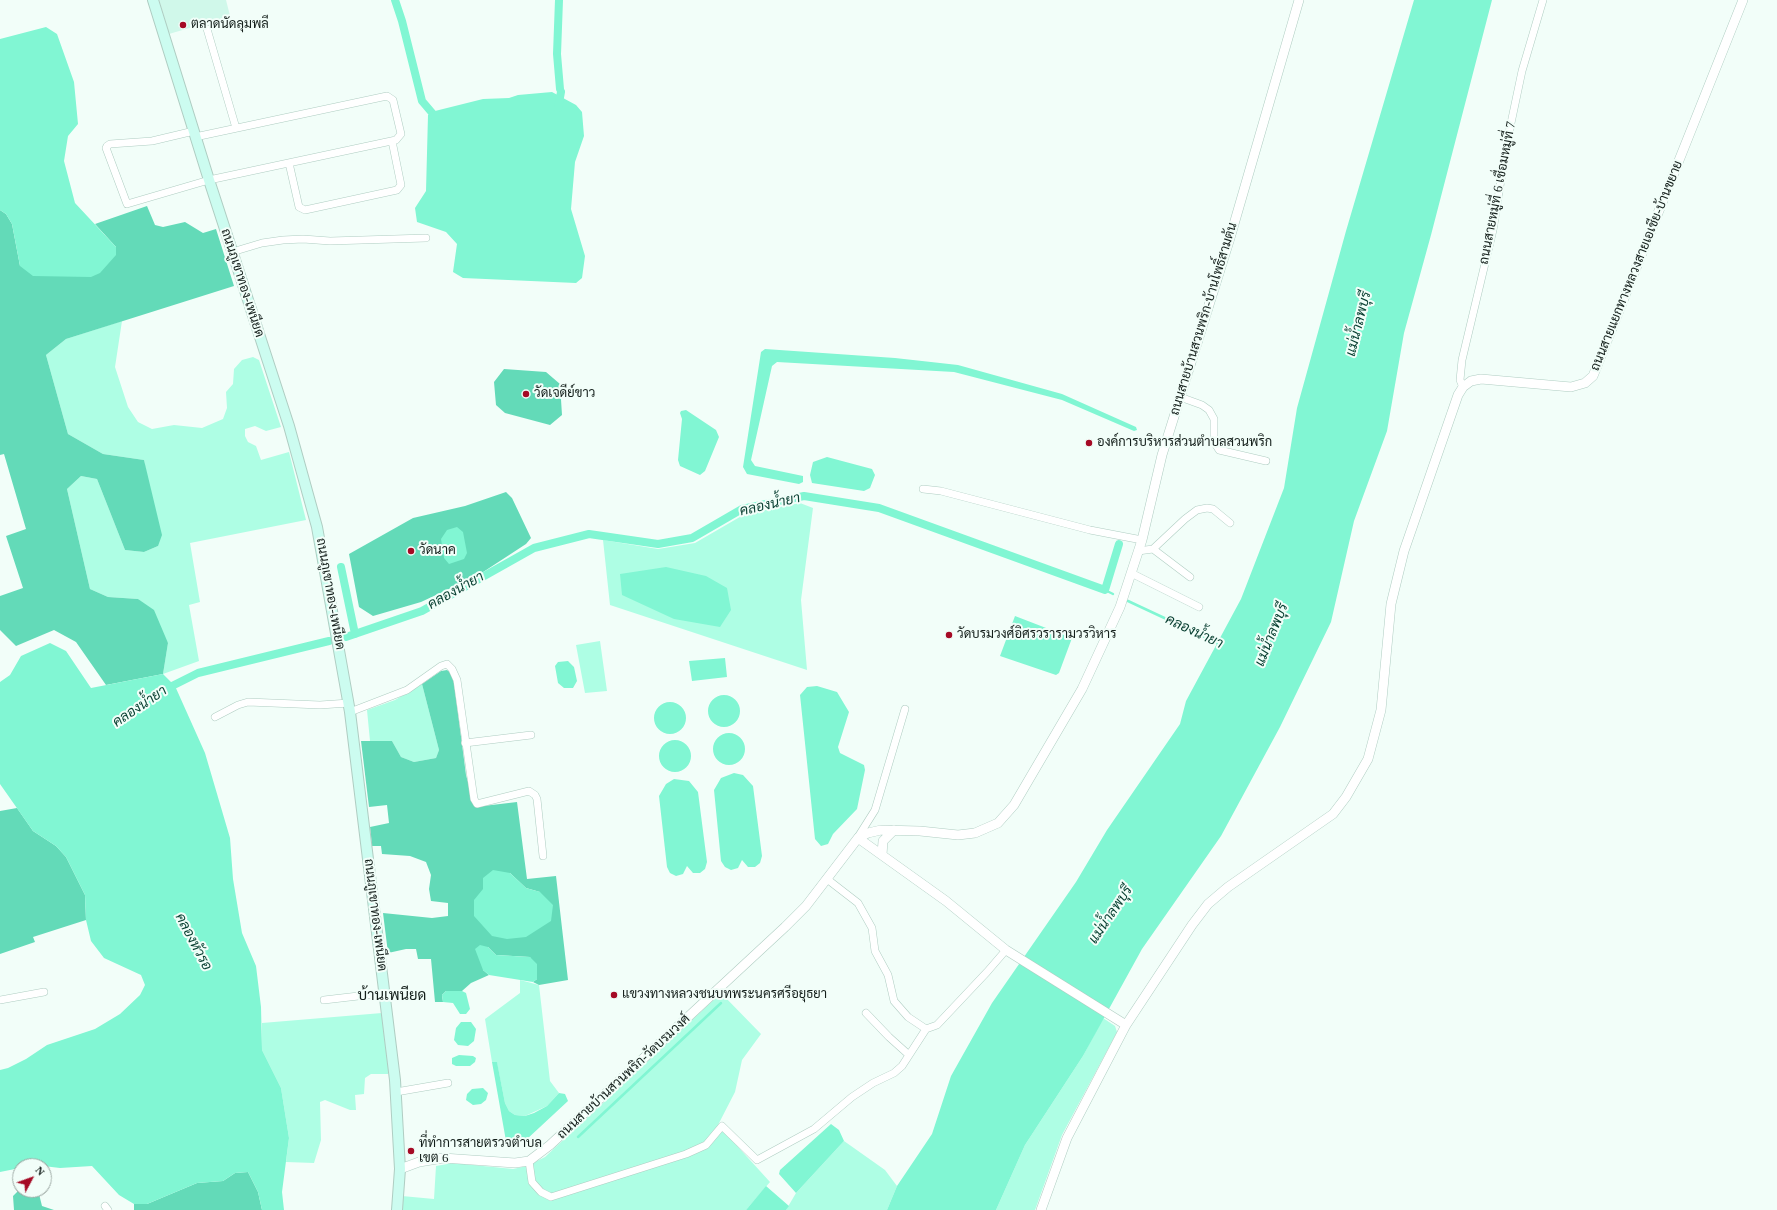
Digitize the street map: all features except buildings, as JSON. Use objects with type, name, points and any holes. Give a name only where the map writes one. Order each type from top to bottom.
[{"type":"main road","name":"ถนนภูเขาทอง-เพนียด","points":[[153,0],[208,180],[309,495],[327,577],[349,708],[396,1092],[400,1169],[397,1210]]},
{"type":"street","name":"ถนนสายบ้านสวนพริก-บ้านโพธิ์สามต้น","points":[[858,838],[868,833],[894,830],[958,835],[975,833],[998,823],[1014,805],[1082,689],[1120,607],[1142,540],[1162,455],[1230,238],[1299,0]]},
{"type":"street","name":"ถนนสายหมู่ที่ 6 เชื่อมหมู่ที่ 7","points":[[1463,387],[1460,380],[1462,360],[1492,230],[1507,142],[1522,71],[1543,0]]},
{"type":"street","name":"ถนนสายแยกทางหลวงสายเอเชีย-บ้านขยาย","points":[[1463,387],[1471,381],[1481,379],[1571,388],[1585,383],[1593,376],[1743,0]]},
{"type":"street","points":[[207,29],[236,128]]},
{"type":"street","points":[[387,96],[393,100],[401,134],[400,138],[392,141],[208,180],[127,204],[106,148],[110,144],[152,142],[236,128],[387,96]]},
{"type":"street","points":[[289,163],[299,207],[305,210],[397,190],[400,188],[392,141]]},
{"type":"street","points":[[232,252],[283,240],[303,239],[330,241],[426,238]]},
{"type":"street","points":[[1041,1210],[1067,1138],[1126,1025],[1192,925],[1208,904],[1228,888],[1333,814],[1346,797],[1368,759],[1381,710],[1391,604],[1404,551],[1458,394],[1463,387]]},
{"type":"street","points":[[1180,397],[1202,405],[1209,410],[1214,419],[1214,442],[1219,450],[1266,461]]},
{"type":"street","points":[[923,489],[941,491],[1090,530],[1142,540]]},
{"type":"street","points":[[1138,551],[1153,549],[1185,518],[1197,510],[1207,508],[1213,509],[1230,522]]},
{"type":"street","points":[[1153,549],[1190,576]]},
{"type":"street","points":[[1131,572],[1199,607]]},
{"type":"street","points":[[215,717],[238,705],[248,702],[320,705],[349,708],[407,690],[441,666],[447,664],[452,669],[457,680],[474,800],[477,804],[529,791],[535,795],[537,799],[543,856]]},
{"type":"street","name":"ถนนสายบ้านสวนพริก-วัดบรมวงศ์","points":[[530,1161],[550,1145],[785,928],[806,906],[858,838],[875,810],[905,709]]},
{"type":"street","points":[[465,743],[531,735]]},
{"type":"street","points":[[882,855],[883,841],[894,830]]},
{"type":"street","points":[[858,838],[946,901],[1008,952],[1126,1025]]},
{"type":"street","points":[[827,879],[858,903],[872,928],[875,951],[888,975],[894,1001],[908,1017],[926,1029]]},
{"type":"street","points":[[400,1169],[419,1162],[443,1158],[515,1163],[530,1161],[532,1182],[541,1192],[551,1197],[686,1154],[706,1145],[722,1126],[757,1160],[814,1129],[852,1097],[873,1083],[894,1073],[902,1066],[926,1029],[937,1025],[1008,952]]},
{"type":"street","points":[[0,1000],[44,992]]},
{"type":"street","points":[[324,1000],[384,993]]},
{"type":"street","points":[[866,1013],[909,1055]]},
{"type":"street","points":[[396,1092],[448,1083]]},
{"type":"shaded area","name":"ตลาดนัดลุมพลี","points":[[159,0],[226,0],[230,16],[169,34]]},
{"type":"shaded area","points":[[147,206],[155,225],[163,227],[185,222],[203,233],[216,229],[234,286],[66,339],[46,355],[68,434],[103,454],[144,460],[162,535],[158,546],[144,552],[125,550],[97,479],[81,476],[67,489],[90,589],[108,597],[138,599],[154,610],[168,643],[163,674],[106,685],[76,642],[54,630],[16,646],[0,630],[0,596],[23,588],[6,536],[26,529],[4,454],[0,455],[0,210],[6,214],[12,224],[20,266],[116,247],[95,224]]},
{"type":"shaded area","points":[[122,321],[115,367],[128,407],[138,422],[152,429],[174,425],[202,428],[223,419],[227,408],[226,392],[233,384],[234,369],[242,360],[253,357],[259,360],[281,427],[266,431],[255,426],[245,429],[245,436],[248,442],[256,446],[261,460],[289,452],[306,520],[190,543],[200,602],[189,605],[199,661],[163,674],[168,643],[138,599],[108,597],[90,589],[67,489],[81,476],[97,479],[125,550],[144,552],[158,546],[144,460],[103,454],[68,434],[46,355],[66,339]]},
{"type":"shaded area","points":[[504,369],[546,372],[560,384],[562,415],[550,425],[505,413],[496,405],[494,382]]},
{"type":"shaded area","points":[[506,492],[512,498],[531,538],[526,544],[477,576],[421,602],[373,616],[359,607],[349,554],[413,518],[465,506]]},
{"type":"shaded area","points":[[800,503],[813,508],[801,600],[807,670],[610,605],[603,540],[658,549],[695,543],[745,514]]},
{"type":"shaded area","points":[[600,641],[607,691],[585,693],[576,645]]},
{"type":"shaded area","points":[[447,670],[451,673],[454,683],[466,775],[475,807],[517,802],[527,879],[556,876],[568,980],[539,985],[533,982],[537,979],[530,957],[496,955],[488,947],[483,970],[489,975],[471,983],[462,991],[446,991],[442,995],[443,1002],[435,1002],[431,959],[418,959],[416,949],[406,949],[388,953],[383,913],[432,918],[448,916],[448,903],[431,901],[429,889],[431,875],[426,862],[410,856],[382,854],[381,846],[372,846],[370,827],[389,823],[387,805],[369,807],[361,741],[392,741],[401,757],[414,762],[436,758],[439,750],[422,684],[441,671]],"holes":[[[510,873],[526,888],[540,892],[483,889]]]},
{"type":"shaded area","points":[[422,684],[439,750],[436,758],[414,762],[401,757],[392,741],[370,741],[367,710],[395,700]]},
{"type":"shaded area","points":[[17,808],[33,831],[56,846],[66,857],[85,895],[86,920],[33,937],[35,942],[0,954],[0,811]]},
{"type":"shaded area","points":[[520,980],[539,985],[550,1081],[559,1093],[547,1106],[525,1116],[515,1115],[509,1111],[505,1103],[497,1063],[492,1062],[485,1019],[520,993]]},
{"type":"shaded area","points":[[719,995],[723,995],[761,1034],[742,1060],[735,1092],[718,1125],[770,1182],[746,1210],[400,1210],[402,1196],[434,1199],[436,1166],[453,1163],[513,1169],[527,1166],[545,1157]]},
{"type":"shaded area","points":[[382,1013],[388,1054],[388,1074],[371,1074],[365,1078],[364,1094],[355,1095],[356,1110],[350,1110],[325,1100],[320,1102],[321,1140],[314,1163],[286,1162],[289,1138],[281,1088],[262,1050],[262,1023]]},
{"type":"shaded area","points":[[1103,1018],[1115,1026],[1117,1032],[1062,1135],[1035,1210],[996,1210],[1025,1145],[1083,1056]]},
{"type":"shaded area","points":[[844,1141],[885,1170],[897,1186],[887,1210],[786,1210],[796,1193]]},
{"type":"shaded area","points":[[248,1172],[258,1192],[262,1210],[134,1210],[134,1204],[147,1204],[197,1183],[223,1181],[235,1173]]},
{"type":"shaded area","points":[[13,1198],[40,1198],[42,1206],[54,1210],[14,1210]]},
{"type":"water","name":"แม่น้ำลพบุรี","points":[[1414,0],[1492,0],[1404,333],[1387,431],[1354,521],[1331,622],[1280,727],[1221,836],[1142,949],[1083,1056],[1025,1145],[996,1210],[887,1210],[897,1186],[932,1134],[951,1076],[992,1003],[1076,882],[1107,830],[1180,724],[1186,701],[1241,599],[1284,488],[1297,408],[1346,231]]},
{"type":"water","points":[[46,27],[57,34],[74,82],[78,124],[68,136],[64,161],[75,203],[116,247],[116,255],[100,273],[91,277],[33,276],[20,266],[12,224],[6,214],[0,210],[0,39]]},
{"type":"water","points":[[552,92],[576,105],[582,112],[584,136],[575,162],[571,209],[585,256],[582,278],[576,283],[463,278],[453,272],[457,244],[446,232],[417,222],[415,208],[426,191],[428,115],[435,111],[483,99],[509,98],[518,95]]},
{"type":"water","points":[[765,349],[895,358],[958,365],[1062,394],[1136,427],[1137,430],[1134,431],[1062,400],[954,372],[777,362],[772,366],[751,460],[755,466],[803,476],[803,482],[799,484],[747,474],[743,467],[761,352]]},
{"type":"water","points":[[686,410],[716,430],[719,437],[705,471],[700,475],[680,466],[678,460],[682,419],[680,413],[681,411]]},
{"type":"water","points":[[827,457],[872,469],[875,475],[870,488],[864,491],[812,483],[810,475],[813,462]]},
{"type":"water","points":[[457,527],[463,532],[467,553],[464,559],[449,564],[444,558],[441,539],[447,530]]},
{"type":"water","points":[[666,567],[706,576],[727,588],[731,610],[720,627],[674,619],[622,595],[620,574]]},
{"type":"water","points":[[1015,616],[1072,638],[1059,673],[1056,675],[1000,656]]},
{"type":"water","name":"คลองหัวรอ","points":[[50,643],[66,651],[91,688],[163,674],[175,686],[205,753],[230,838],[233,879],[242,933],[256,966],[261,1007],[262,1050],[281,1088],[289,1138],[282,1192],[284,1210],[262,1210],[258,1192],[248,1172],[235,1173],[223,1181],[197,1183],[147,1204],[134,1204],[119,1195],[92,1166],[60,1168],[52,1167],[52,1158],[12,1158],[12,1170],[0,1172],[0,1070],[8,1068],[26,1059],[47,1045],[95,1029],[120,1014],[140,995],[145,985],[141,975],[104,958],[91,941],[86,920],[85,895],[66,857],[56,846],[33,831],[0,784],[0,682],[10,675],[21,656]]},
{"type":"water","points":[[725,658],[727,677],[692,681],[689,661]]},
{"type":"water","points":[[568,661],[574,667],[577,681],[573,688],[564,688],[558,683],[555,666],[558,662]]},
{"type":"water","points":[[817,686],[837,692],[849,712],[838,747],[840,753],[864,765],[865,770],[857,809],[833,834],[828,844],[821,846],[815,839],[800,695],[807,687]]},
{"type":"water","points":[[721,695],[727,695],[737,702],[740,711],[739,717],[733,724],[727,727],[721,727],[711,720],[708,714],[708,708],[715,698]]},
{"type":"water","points":[[670,702],[676,703],[683,709],[686,718],[685,724],[679,731],[670,734],[664,733],[657,727],[654,718],[655,712],[661,705]]},
{"type":"water","points":[[729,733],[735,734],[742,740],[745,749],[744,755],[738,762],[729,765],[723,764],[716,758],[713,749],[714,743],[720,736]]},
{"type":"water","points":[[675,740],[681,741],[688,747],[691,756],[690,762],[684,769],[675,772],[669,771],[662,765],[659,756],[660,750],[666,743]]},
{"type":"water","points":[[734,773],[743,775],[753,786],[762,856],[760,863],[755,867],[748,867],[742,860],[738,868],[731,870],[725,867],[721,861],[714,790],[721,778]]},
{"type":"water","points":[[674,779],[689,781],[698,792],[707,862],[705,869],[700,873],[693,873],[687,866],[683,874],[676,876],[670,873],[667,867],[659,796],[666,784]]},
{"type":"water","points":[[493,870],[510,873],[526,888],[540,892],[553,905],[551,921],[526,937],[507,939],[492,936],[474,916],[474,900],[483,889],[483,878]]},
{"type":"water","points":[[480,945],[488,947],[496,955],[530,957],[537,964],[537,979],[533,982],[489,975],[483,970],[475,949]]},
{"type":"water","points":[[446,991],[462,991],[466,993],[470,1009],[466,1014],[460,1014],[453,1003],[443,1002],[442,995]]},
{"type":"water","points":[[461,1022],[471,1022],[476,1029],[474,1041],[468,1046],[458,1045],[454,1040],[456,1028]]},
{"type":"water","points":[[459,1055],[473,1056],[476,1058],[475,1062],[470,1066],[456,1066],[452,1064],[452,1058]]},
{"type":"water","points":[[492,1062],[497,1062],[505,1103],[509,1111],[515,1115],[525,1116],[534,1113],[547,1106],[559,1093],[565,1094],[568,1101],[526,1140],[515,1142],[506,1141]]},
{"type":"water","points":[[483,1088],[488,1093],[486,1100],[481,1104],[473,1105],[466,1100],[467,1094],[472,1089]]},
{"type":"water","points":[[831,1124],[839,1130],[844,1141],[796,1193],[779,1174],[780,1170]]},
{"type":"water","points":[[766,1186],[789,1206],[786,1210],[746,1210]]},
{"type":"waterway","points":[[395,0],[402,21],[422,101],[439,121]]},
{"type":"waterway","points":[[559,0],[557,54],[560,89]]},
{"type":"waterway","points":[[558,108],[561,92]]},
{"type":"waterway","name":"คลองน้ำยา","points":[[346,637],[422,611],[534,548],[589,534],[658,544],[692,538],[742,509],[804,496],[879,508],[1105,590],[1119,544]]},
{"type":"waterway","points":[[341,567],[355,634]]},
{"type":"waterway","name":"คลองน้ำยา","points":[[1105,590],[1113,594]]},
{"type":"waterway","name":"คลองน้ำยา","points":[[1128,601],[1220,644]]},
{"type":"waterway","name":"คลองน้ำยา","points":[[166,689],[198,673],[329,641]]},
{"type":"waterway","points":[[578,1137],[721,1003]]},
{"type":"place","name":"ตลาดนัดลุมพลี","points":[[183,25]]},
{"type":"place","name":"วัดเจดีย์ขาว","points":[[526,394]]},
{"type":"place","name":"องค์การบริหารส่วนตำบลสวนพริก","points":[[1089,443]]},
{"type":"place","name":"วัดนาค","points":[[411,551]]},
{"type":"place","name":"วัดบรมวงศ์อิศรวรารามวรวิหาร","points":[[949,635]]},
{"type":"place","name":"แขวงทางหลวงชนบทพระนครศรีอยุธยา","points":[[614,995]]},
{"type":"place","name":"ที่ทำการสายตรวจตำบล เขต 6","points":[[411,1151]]},
{"type":"district","name":"บ้านเพนียด","points":[[392,996]]}]
